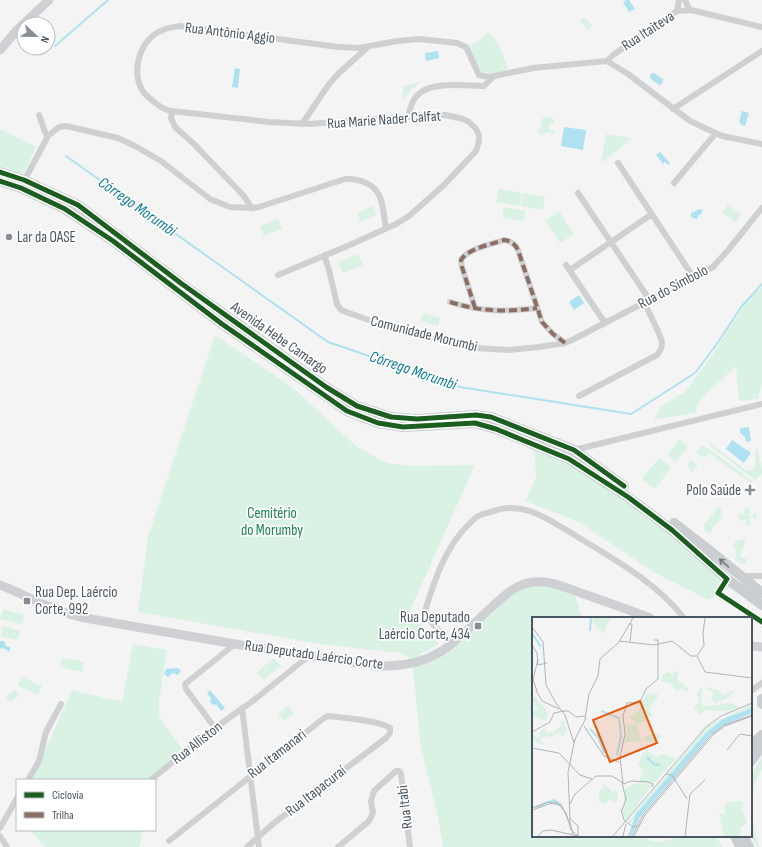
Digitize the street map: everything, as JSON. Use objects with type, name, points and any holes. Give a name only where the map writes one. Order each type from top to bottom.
[{"type":"main road","name":"Avenida Hebe Camargo","points":[[0,172],[65,209],[113,241],[222,324],[347,410],[378,423],[403,427],[475,423],[496,428],[572,454],[709,550],[758,591],[762,605]]},
{"type":"main road","name":"Avenida Hebe Camargo","points":[[0,181],[22,184]]},
{"type":"main road","name":"Avenida Hebe Camargo","points":[[572,454],[653,516],[700,554],[727,579],[758,591]]},
{"type":"main road","points":[[752,745],[762,735]]},
{"type":"main road","points":[[752,760],[762,746]]},
{"type":"main road","points":[[735,837],[740,847]]},
{"type":"main road","points":[[744,837],[749,847]]},
{"type":"street","points":[[0,50],[49,0]]},
{"type":"street","points":[[677,11],[679,0]]},
{"type":"street","points":[[685,0],[689,9]]},
{"type":"street","name":"Rua Itaiteva","points":[[607,61],[613,55],[677,11],[689,9],[762,27]]},
{"type":"street","name":"Rua Antônio Aggio","points":[[172,111],[158,106],[146,96],[142,90],[138,76],[138,63],[144,47],[153,35],[162,30],[181,26],[338,47],[359,48],[411,39],[430,40],[462,45],[466,47],[479,75],[489,77],[494,76]]},
{"type":"street","points":[[302,124],[329,84],[368,46]]},
{"type":"street","points":[[673,109],[762,51]]},
{"type":"street","points":[[408,117],[415,97],[424,90],[453,85],[484,86],[494,76],[533,68],[607,61],[628,74],[690,121],[715,134],[762,144]]},
{"type":"street","points":[[172,111],[171,118],[175,127],[194,144],[243,195],[252,208]]},
{"type":"street","name":"Rua Marie Nader Calfat","points":[[172,111],[269,122],[302,124],[446,116],[463,119],[469,122],[476,129],[479,135],[478,147],[468,160],[419,208],[402,221],[278,275]]},
{"type":"street","points":[[39,115],[48,136]]},
{"type":"street","points":[[22,184],[48,136],[59,127],[66,126],[118,138],[135,146],[161,160],[210,199],[230,207],[252,208],[345,179],[351,178],[363,181],[369,184],[379,194],[386,228]]},
{"type":"street","points":[[674,183],[715,134]]},
{"type":"street","points":[[618,163],[694,278]]},
{"type":"street","points":[[578,192],[611,242],[646,301],[661,339],[662,346],[657,355],[579,396]]},
{"type":"street","name":"Rua do Símbolo","points":[[565,343],[694,278],[716,265],[762,208]]},
{"type":"street","points":[[605,323],[568,267],[611,242],[652,214]]},
{"type":"street","points":[[475,308],[461,260],[467,253],[504,240],[509,241],[516,246],[542,322],[553,334],[565,343]]},
{"type":"street","name":"Comunidade Morumbi","points":[[324,256],[339,308],[359,317],[451,343],[475,348],[510,350],[565,343]]},
{"type":"street","points":[[450,302],[494,311],[537,308]]},
{"type":"street","points":[[572,454],[762,404]]},
{"type":"street","points":[[452,645],[424,614],[446,555],[459,534],[477,516],[497,509],[516,508],[530,511],[542,517],[625,566],[658,592],[683,617]]},
{"type":"street","points":[[740,576],[762,576]]},
{"type":"street","name":"Rua Deputado Laércio Corte","points":[[0,585],[71,615],[235,644],[379,666],[406,665],[424,661],[443,652],[510,591],[523,584],[534,582],[556,584],[647,617]]},
{"type":"street","points":[[216,728],[186,689],[185,684],[235,644]]},
{"type":"street","name":"Rua Alliston","points":[[152,779],[310,655]]},
{"type":"street","points":[[752,690],[762,683]]},
{"type":"street","points":[[29,779],[39,761],[46,732],[61,704]]},
{"type":"street","points":[[242,708],[259,847]]},
{"type":"street","name":"Rua Itamanari","points":[[169,841],[250,775],[328,716],[384,724],[390,728],[390,733],[386,738]]},
{"type":"street","name":"Rua Itapacuraí","points":[[247,847],[386,738]]},
{"type":"street","name":"Rua Itabi","points":[[338,847],[365,826],[373,813],[371,801],[372,794],[396,771],[401,774],[410,847]]},
{"type":"street","points":[[0,828],[16,800]]},
{"type":"street","points":[[0,836],[7,847]]},
{"type":"green space","points":[[585,17],[592,27],[587,30],[580,20]]},
{"type":"green space","points":[[488,32],[500,47],[508,69],[486,73],[481,71],[475,62],[468,46],[482,39]]},
{"type":"green space","points":[[422,82],[410,90],[403,100],[403,86]]},
{"type":"green space","points":[[547,117],[554,119],[554,122],[549,124],[549,126],[554,133],[547,132],[541,136],[537,132],[537,129],[540,130],[542,127],[540,122],[543,118]]},
{"type":"green space","points":[[0,129],[36,147],[23,175],[0,166]]},
{"type":"green space","points":[[606,134],[632,138],[601,163]]},
{"type":"green space","points":[[499,189],[522,193],[520,206],[496,202]]},
{"type":"green space","points":[[523,193],[545,197],[543,210],[521,206]]},
{"type":"green space","points":[[728,205],[741,215],[736,222],[722,212]]},
{"type":"green space","points":[[373,206],[377,215],[361,222],[357,213]]},
{"type":"green space","points":[[504,207],[525,211],[524,221],[502,217]]},
{"type":"green space","points":[[559,211],[574,234],[560,243],[545,221]]},
{"type":"green space","points":[[278,219],[282,229],[264,236],[260,226]]},
{"type":"green space","points":[[358,254],[363,265],[343,273],[338,262]]},
{"type":"green space","points":[[762,287],[762,384],[758,399],[739,401],[736,366],[699,401],[695,413],[654,420],[660,407],[686,391],[711,357],[750,296]]},
{"type":"green space","points":[[423,313],[440,318],[438,326],[421,321]]},
{"type":"green space","name":"Cemitério do Morumby","points":[[215,335],[292,387],[356,446],[387,463],[413,466],[475,465],[409,613],[439,644],[420,654],[421,666],[450,651],[506,600],[523,589],[537,586],[547,586],[575,595],[582,617],[532,617],[532,837],[645,837],[658,842],[679,837],[716,837],[723,847],[443,847],[438,817],[421,747],[413,671],[409,658],[401,653],[319,644],[138,612],[148,537]]},
{"type":"green space","points":[[679,439],[688,446],[676,461],[667,455]]},
{"type":"green space","points":[[710,441],[711,444],[747,471],[752,470],[755,466],[756,446],[762,468],[762,474],[755,480],[710,446]]},
{"type":"green space","points":[[701,446],[712,451],[753,482],[753,484],[709,453],[704,458],[696,453]]},
{"type":"green space","points":[[534,448],[566,454],[670,532],[730,587],[709,600],[655,573],[579,522],[525,501],[536,478]]},
{"type":"green space","points":[[659,458],[671,468],[655,489],[642,479]]},
{"type":"green space","points":[[690,460],[698,466],[691,473],[688,465]]},
{"type":"green space","points":[[721,506],[722,517],[712,529],[710,534],[704,529],[705,527],[703,525]]},
{"type":"green space","points":[[747,507],[751,510],[749,516],[755,513],[757,516],[756,518],[749,518],[751,523],[749,526],[746,524],[746,519],[741,521],[738,517],[739,514],[745,515],[743,511]]},
{"type":"green space","points":[[746,539],[740,557],[747,559],[746,564],[735,561],[736,549],[732,546],[736,541]]},
{"type":"green space","points":[[3,609],[24,615],[22,624],[0,619]]},
{"type":"green space","points":[[3,626],[20,631],[17,640],[1,636]]},
{"type":"green space","points":[[133,644],[167,650],[159,701],[159,716],[186,755],[155,779],[32,779],[72,690],[122,702]]},
{"type":"green space","points":[[62,658],[84,662],[82,672],[60,667]]},
{"type":"green space","points":[[274,658],[281,666],[264,680],[257,672]]},
{"type":"green space","points":[[22,677],[42,686],[38,695],[18,686]]},
{"type":"green space","points":[[15,690],[19,695],[10,703],[6,697]]},
{"type":"green space","points":[[288,706],[294,714],[284,721],[278,714]]},
{"type":"green space","points":[[762,756],[762,769],[755,783],[752,795],[752,774]]},
{"type":"green space","points":[[752,820],[759,847],[757,847],[752,837]]},
{"type":"green space","points":[[31,831],[143,831],[139,847],[45,847]]},
{"type":"water","points":[[629,0],[635,9],[629,12],[623,2]]},
{"type":"water","points":[[438,51],[439,58],[426,61],[425,53]]},
{"type":"water","points":[[235,68],[240,69],[238,88],[232,87]]},
{"type":"water","points":[[651,73],[654,73],[663,79],[662,84],[659,85],[650,78]]},
{"type":"water","points":[[742,111],[749,113],[745,126],[739,122]]},
{"type":"water","points":[[564,127],[586,130],[583,150],[561,146]]},
{"type":"water","points":[[660,152],[670,163],[668,165],[665,162],[663,164],[656,155]]},
{"type":"water","points":[[700,209],[703,210],[697,219],[692,218],[691,213]]},
{"type":"water","points":[[579,295],[584,303],[574,310],[569,302]]},
{"type":"water","points":[[749,427],[751,441],[746,442],[745,437],[740,433],[740,428]]},
{"type":"water","points":[[732,440],[751,453],[744,463],[726,449]]},
{"type":"water","points":[[0,641],[4,641],[6,646],[10,647],[10,652],[0,648]]},
{"type":"water","points":[[178,668],[181,671],[178,675],[173,673],[168,677],[164,674],[166,669]]},
{"type":"water","points":[[210,690],[225,708],[221,711],[216,704],[213,705],[210,702],[211,698],[207,693]]},
{"type":"waterway","points":[[56,45],[108,0]]},
{"type":"waterway","name":"Córrego Morumbi","points":[[66,156],[328,342],[460,387],[631,414],[695,373],[719,341],[741,307],[762,284]]},
{"type":"marked path","points":[[475,308],[461,260],[464,256],[480,247],[504,240],[509,241],[514,244],[518,250],[542,322],[553,334],[565,343]]},
{"type":"marked path","points":[[450,302],[473,308],[494,310],[537,308]]},
{"type":"cycle path","points":[[0,172],[24,180],[78,205],[182,284],[326,387],[357,406],[391,417],[417,419],[476,415],[491,417],[574,450],[624,486]]},
{"type":"cycle path","points":[[0,181],[21,188],[65,209],[113,241],[222,324],[347,411],[378,423],[403,427],[475,423],[496,429],[569,459],[628,497],[672,530],[727,579],[718,593],[762,622]]},
{"type":"place","name":"Lar da OASE","points":[[9,237]]},
{"type":"place","name":"Polo Saúde","points":[[750,490]]},
{"type":"place","name":"Rua Dep. Laércio Corte, 992","points":[[27,601]]},
{"type":"place","name":"Rua Deputado Laércio Corte, 434","points":[[478,626]]}]
